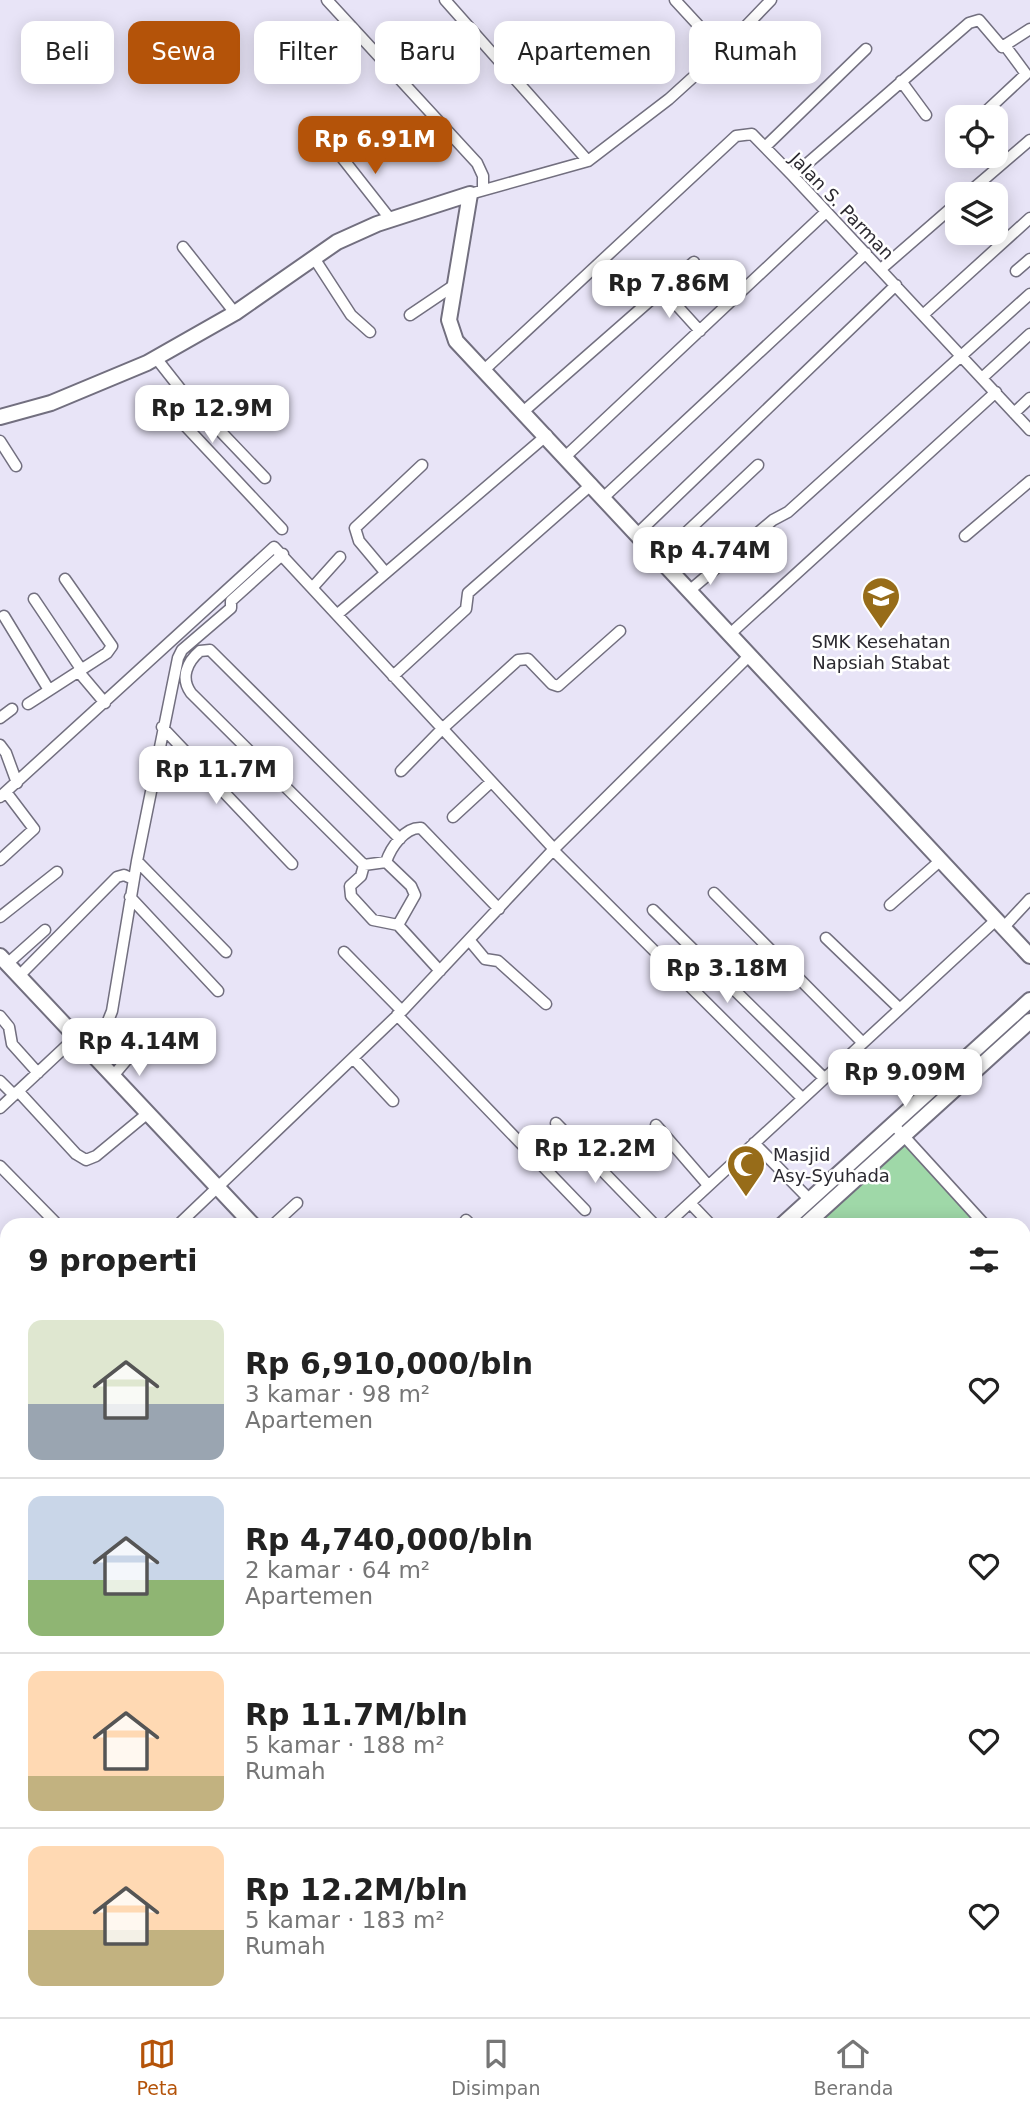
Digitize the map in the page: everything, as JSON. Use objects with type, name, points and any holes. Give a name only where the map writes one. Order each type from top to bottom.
[{"type":"street","points":[[327,0],[477,163],[483,176],[477,191],[449,320],[456,341],[547,435],[1030,956]]},
{"type":"street","points":[[445,0],[588,161]]},
{"type":"street","points":[[675,0],[694,21]]},
{"type":"street","points":[[751,21],[771,0]]},
{"type":"street","points":[[793,176],[901,81],[976,20],[1002,47],[1006,47],[1028,72],[993,105]]},
{"type":"street","points":[[1006,47],[1030,29]]},
{"type":"street","points":[[765,147],[866,49]]},
{"type":"street","points":[[0,417],[51,403],[156,358],[235,313],[295,268],[337,242],[391,220],[477,191],[588,161],[689,81]]},
{"type":"street","points":[[901,81],[926,115]]},
{"type":"street","name":"Jalan S. Parman","points":[[483,371],[619,248],[736,136],[752,134],[924,314],[1030,430]]},
{"type":"street","points":[[981,182],[1030,140]]},
{"type":"street","points":[[336,150],[391,220]]},
{"type":"street","points":[[566,456],[826,212]]},
{"type":"street","points":[[881,269],[945,213]]},
{"type":"street","points":[[924,314],[1030,218]]},
{"type":"street","points":[[183,247],[235,313]]},
{"type":"street","points":[[604,497],[866,253]]},
{"type":"street","points":[[314,258],[352,315],[370,332]]},
{"type":"street","points":[[1016,271],[1030,259]]},
{"type":"street","points":[[524,411],[661,288],[694,262]]},
{"type":"street","points":[[410,316],[456,284]]},
{"type":"street","points":[[637,534],[896,285]]},
{"type":"street","points":[[661,288],[699,331]]},
{"type":"street","points":[[689,591],[773,520],[788,512],[1030,294]]},
{"type":"street","points":[[982,378],[1030,334]]},
{"type":"street","points":[[156,358],[182,391],[265,478]]},
{"type":"street","points":[[182,391],[164,403],[282,529]]},
{"type":"street","points":[[730,634],[996,392]]},
{"type":"street","points":[[1014,413],[1030,398]]},
{"type":"street","points":[[339,614],[547,435]]},
{"type":"street","points":[[0,441],[16,466]]},
{"type":"street","points":[[385,572],[359,541],[355,527],[422,465]]},
{"type":"street","points":[[659,558],[758,465]]},
{"type":"street","points":[[965,536],[1030,481]]},
{"type":"street","points":[[393,676],[466,610],[468,593],[592,484]]},
{"type":"street","points":[[0,860],[34,829],[3,795],[271,549],[281,551],[554,850],[802,1098]]},
{"type":"street","points":[[88,1049],[108,1026],[130,897],[129,878],[136,861],[174,671],[182,650],[231,608],[231,601],[281,551]]},
{"type":"street","points":[[313,587],[341,557]]},
{"type":"street","points":[[28,704],[107,653],[112,646],[65,579]]},
{"type":"street","points":[[34,599],[105,703]]},
{"type":"street","points":[[4,616],[49,690]]},
{"type":"street","points":[[401,771],[442,729],[521,658],[528,659],[552,684],[558,686],[620,631]]},
{"type":"street","points":[[364,865],[187,688],[188,665],[200,651],[210,650],[400,839]]},
{"type":"street","points":[[186,1218],[400,1013],[554,850],[750,655]]},
{"type":"street","points":[[0,718],[12,709]]},
{"type":"street","points":[[162,727],[292,863]]},
{"type":"street","points":[[0,745],[6,753],[17,783]]},
{"type":"street","points":[[453,817],[491,782]]},
{"type":"street","points":[[386,862],[391,848],[400,839],[413,829],[422,828],[499,909]]},
{"type":"street","points":[[890,905],[941,860]]},
{"type":"street","points":[[136,861],[226,952]]},
{"type":"street","points":[[364,865],[386,862]]},
{"type":"street","points":[[386,862],[411,886],[415,895],[398,925]]},
{"type":"street","points":[[364,865],[361,876],[350,886],[351,896],[373,920],[398,925],[440,971]]},
{"type":"street","points":[[0,917],[57,872]]},
{"type":"street","points":[[19,976],[117,877],[129,878]]},
{"type":"street","points":[[714,893],[862,1042]]},
{"type":"street","points":[[130,897],[218,991]]},
{"type":"street","points":[[674,1218],[899,1008],[1030,899]]},
{"type":"street","points":[[653,910],[824,1078]]},
{"type":"street","points":[[45,930],[4,960],[246,1218]]},
{"type":"street","points":[[826,938],[899,1008]]},
{"type":"street","points":[[470,941],[485,959],[498,961],[545,1004]]},
{"type":"street","points":[[344,952],[585,1210]]},
{"type":"street","points":[[790,1218],[1030,1000]]},
{"type":"street","points":[[0,1016],[9,1027],[12,1044],[37,1073]]},
{"type":"street","points":[[812,1218],[902,1134],[1030,1021]]},
{"type":"street","points":[[113,1076],[156,1026]]},
{"type":"street","points":[[0,1108],[77,1036]]},
{"type":"street","points":[[353,1058],[393,1101]]},
{"type":"street","points":[[0,1081],[16,1093],[80,1158],[86,1160],[96,1156],[148,1113]]},
{"type":"street","points":[[556,1123],[648,1218]]},
{"type":"street","points":[[892,1123],[979,1218]]},
{"type":"street","points":[[656,1125],[708,1185]]},
{"type":"street","points":[[754,1143],[810,1200]]},
{"type":"street","points":[[0,1166],[51,1218]]},
{"type":"street","points":[[281,1218],[297,1203]]},
{"type":"street","points":[[690,1203],[704,1218]]},
{"type":"green space","points":[[900,1138],[971,1218],[814,1218]]},
{"type":"place","name":"SMK Kesehatan Napsiah Stabat","points":[[881,630]]},
{"type":"place","name":"Masjid Asy-Syuhada","points":[[746,1198]]}]
